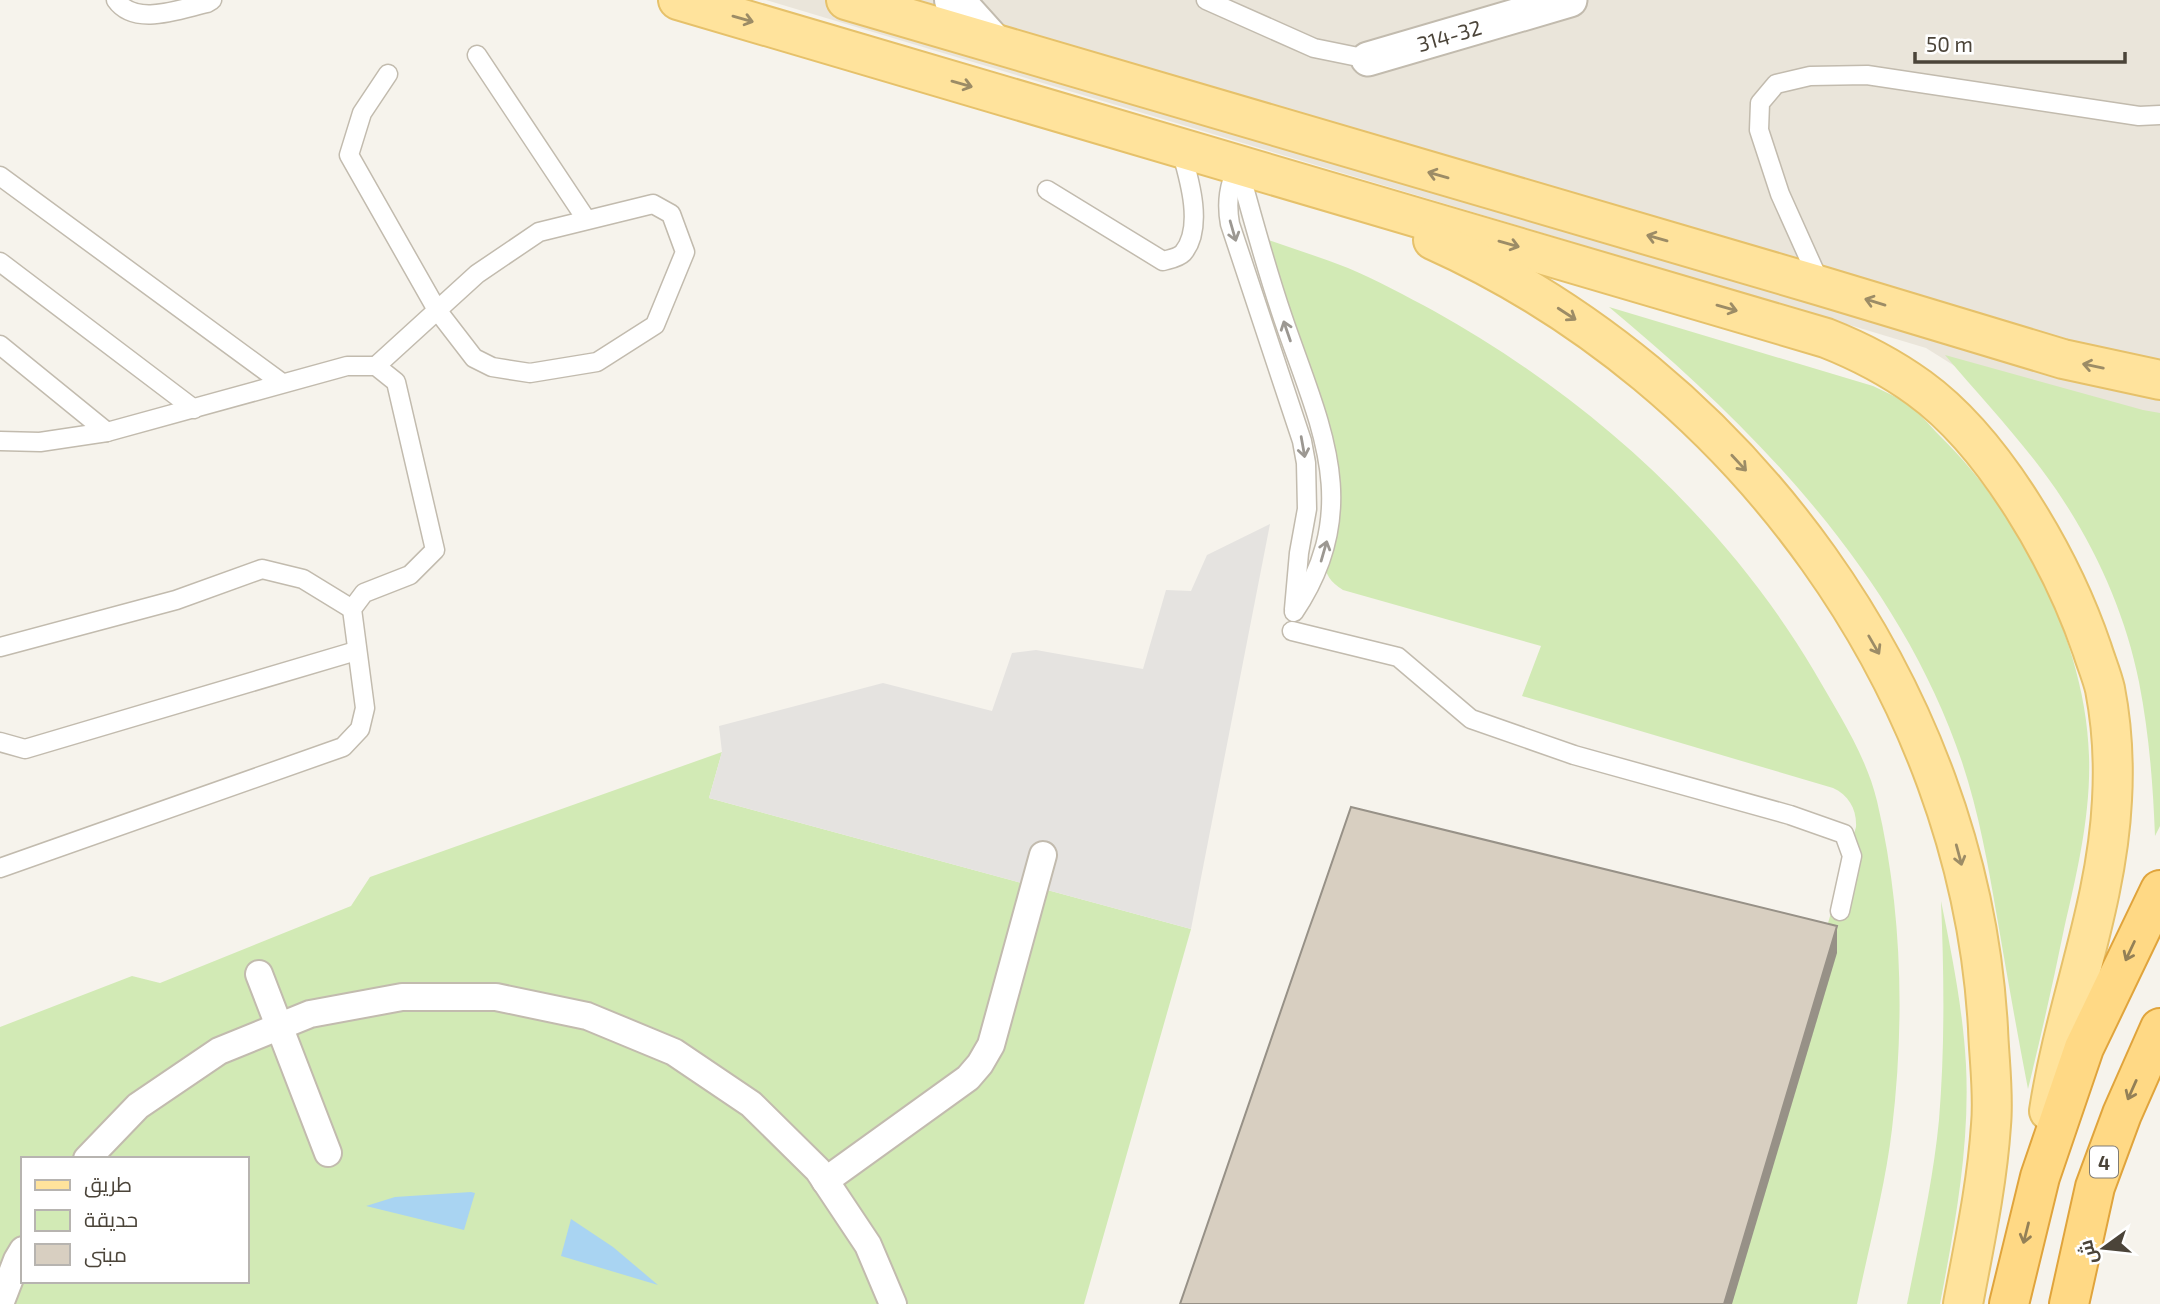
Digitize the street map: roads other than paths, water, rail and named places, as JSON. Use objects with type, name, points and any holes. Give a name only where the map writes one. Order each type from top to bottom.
[{"type":"highway","points":[[2009,1303],[2039,1177],[2084,1048],[2160,890]]},
{"type":"highway","name":"4","points":[[2069,1304],[2095,1187],[2122,1114],[2160,1028]]},
{"type":"main road","points":[[678,0],[1813,334],[1872,358],[1920,388],[1945,409],[1989,458],[2027,512],[2060,572],[2084,628],[2105,688],[2112,746],[2112,801],[2100,897],[2064,1039],[2039,1177]]},
{"type":"main road","points":[[846,0],[990,40],[1252,121],[2063,359],[2160,380]]},
{"type":"main road","points":[[1184,148],[1203,106]]},
{"type":"main road","points":[[1238,165],[1252,121]]},
{"type":"main road","points":[[1310,185],[1460,252],[1531,291],[1582,323],[1642,369],[1695,417],[1779,507],[1818,557],[1875,644],[1928,756],[1951,824],[1966,879],[1983,972],[1991,1123],[1976,1235],[1963,1304]]},
{"type":"street","points":[[954,0],[990,40]]},
{"type":"street","name":"314-32","points":[[1368,59],[1570,0]]},
{"type":"street","points":[[825,1181],[968,1078],[980,1064],[991,1045],[1043,855]]},
{"type":"street","points":[[259,974],[328,1153]]},
{"type":"street","points":[[89,1157],[138,1106],[219,1051],[310,1014],[402,996],[496,997],[587,1016],[674,1052],[751,1104],[818,1170],[868,1245],[894,1304]]},
{"type":"street","points":[[0,1304],[21,1254]]},
{"type":"lane","points":[[116,0],[120,6],[150,16],[212,0]]},
{"type":"lane","points":[[1206,0],[1314,48],[1368,59]]},
{"type":"lane","points":[[477,55],[586,219]]},
{"type":"lane","points":[[376,366],[437,310],[477,274],[538,232],[653,204],[671,214],[685,252],[655,325],[597,362],[530,373],[492,367],[474,358],[437,310],[349,155],[362,114],[388,74]]},
{"type":"lane","points":[[1821,286],[1780,194],[1759,130],[1760,103],[1776,84],[1810,76],[1867,75],[2139,116],[2160,115]]},
{"type":"lane","points":[[1047,190],[1163,261],[1174,258],[1182,255],[1189,240],[1194,215],[1184,148]]},
{"type":"lane","points":[[1238,165],[1265,264],[1319,421],[1330,466],[1331,514],[1328,538],[1318,572],[1294,612],[1299,553],[1307,509],[1306,463],[1297,418],[1230,224],[1228,197],[1238,165]]},
{"type":"lane","points":[[0,176],[282,383]]},
{"type":"lane","points":[[0,262],[194,409]]},
{"type":"lane","points":[[0,345],[107,432]]},
{"type":"lane","points":[[0,441],[40,443],[107,432],[347,366],[376,366],[396,382],[435,550],[410,575],[364,593],[352,609],[365,708],[360,729],[343,747],[0,868]]},
{"type":"lane","points":[[0,647],[176,600],[262,569],[303,579],[352,609]]},
{"type":"lane","points":[[1292,631],[1398,657],[1471,719],[1574,755],[1790,816],[1844,834],[1852,856],[1840,911]]},
{"type":"lane","points":[[0,741],[25,749],[356,651]]},
{"type":"water","points":[[475,1193],[464,1230],[366,1206],[395,1197]]},
{"type":"water","points":[[571,1219],[613,1247],[658,1285],[561,1256]]}]
